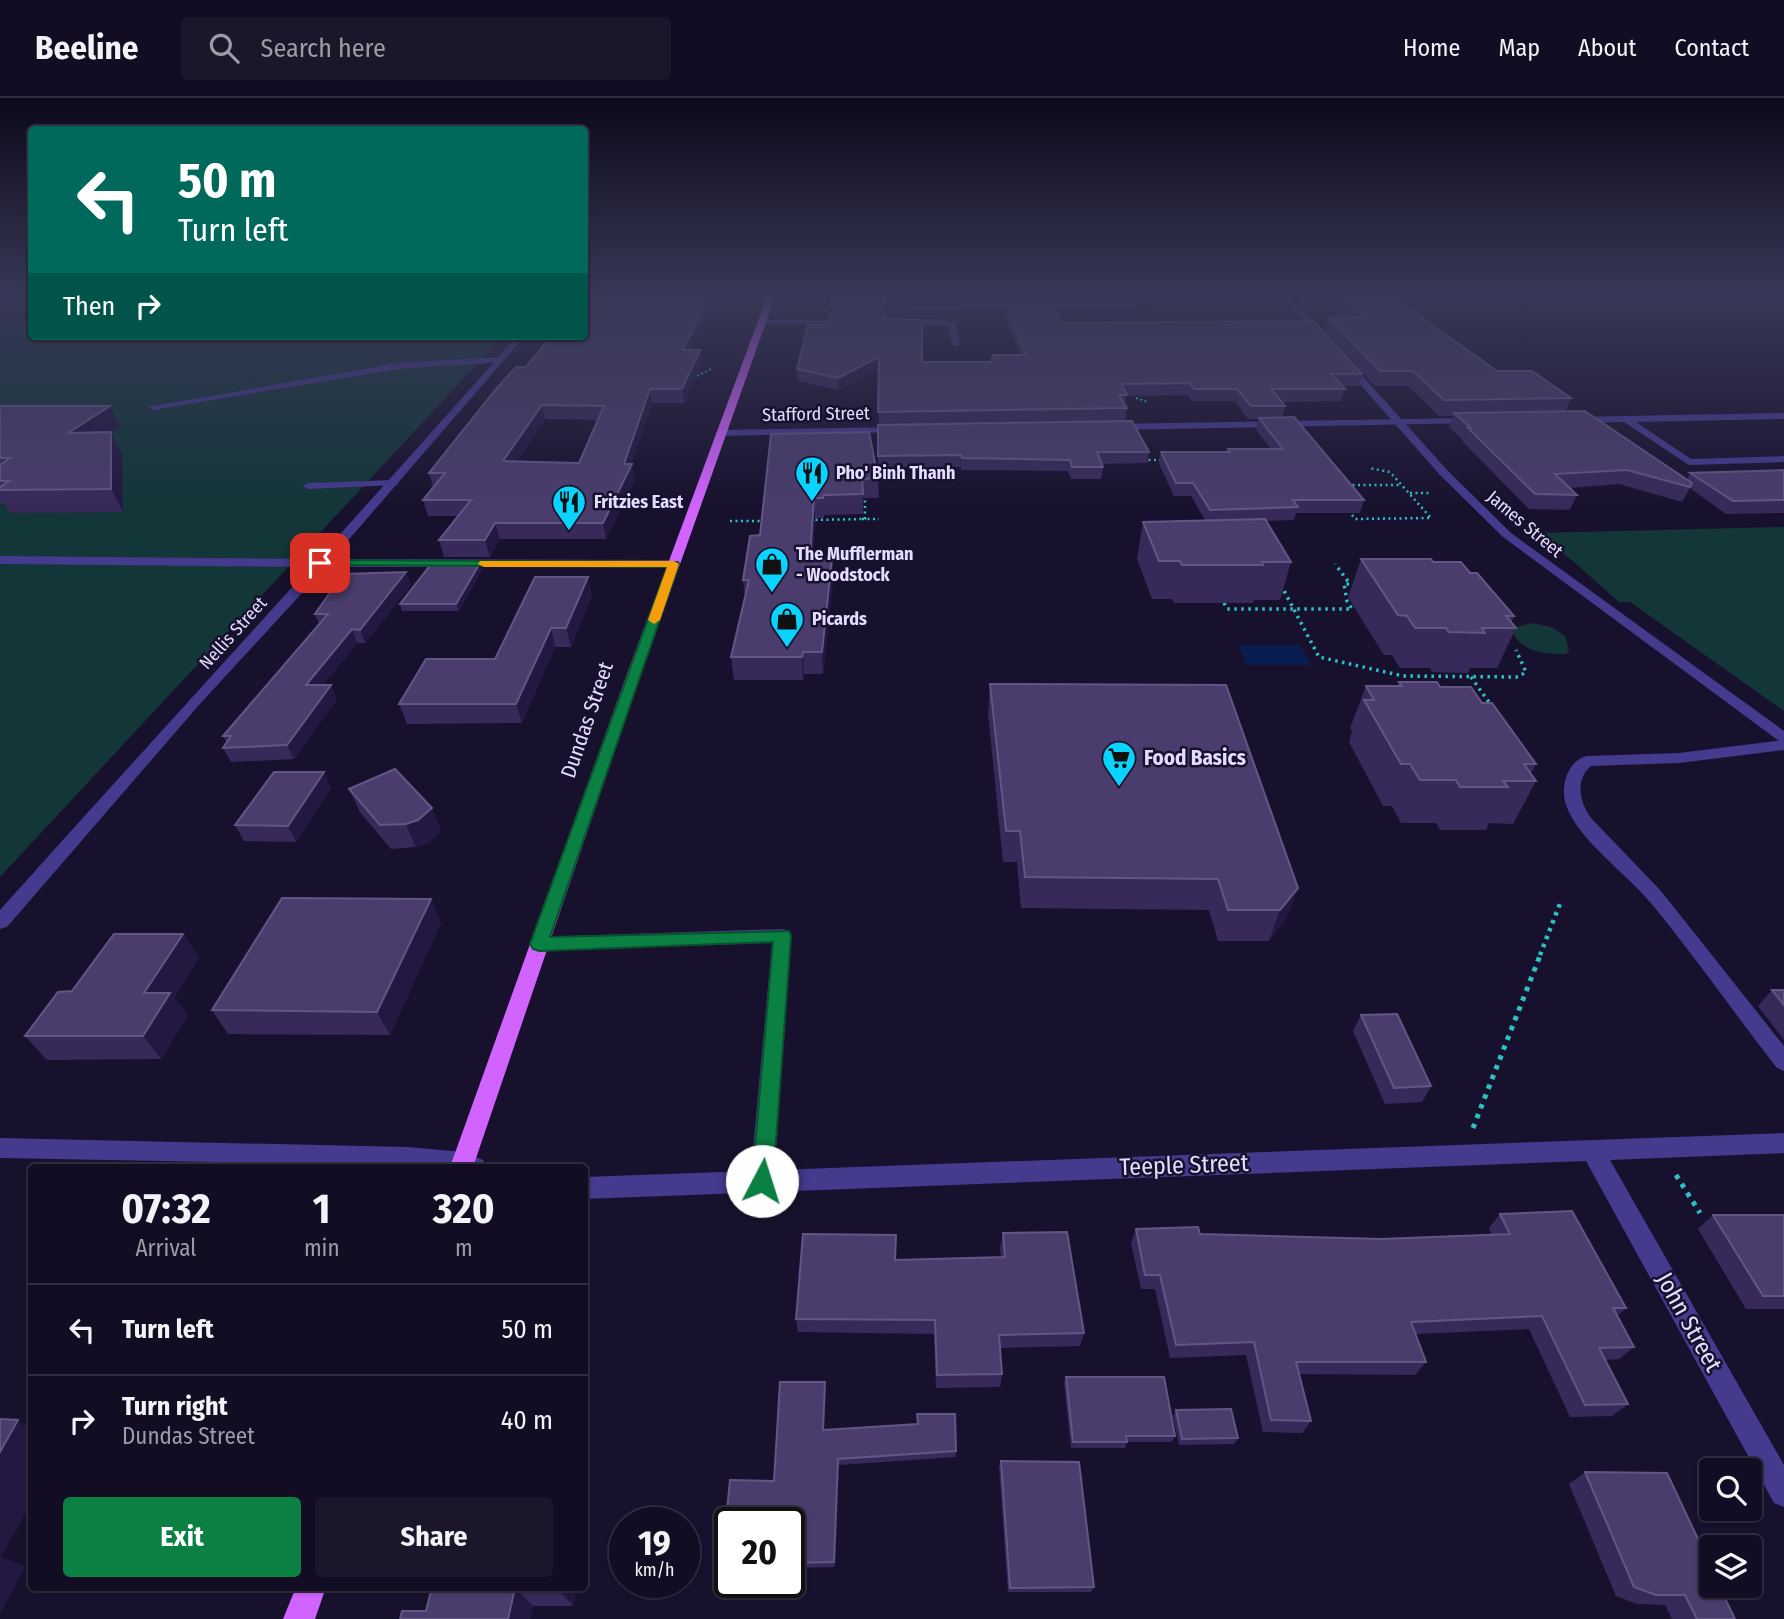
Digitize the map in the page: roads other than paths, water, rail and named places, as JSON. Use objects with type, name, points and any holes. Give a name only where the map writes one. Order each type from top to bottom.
[{"type":"main road","name":"Dundas Street","points":[[468,1164],[539,944],[745,365]]},
{"type":"main road","points":[[299,1619],[310,1591]]},
{"type":"street","points":[[153,407],[415,365]]},
{"type":"street","name":"Nellis Street","points":[[0,922],[496,365]]},
{"type":"street","name":"James Street","points":[[1348,365],[1444,473],[1507,535],[1784,738]]},
{"type":"street","points":[[1559,420],[1784,416]]},
{"type":"street","points":[[1626,418],[1689,462],[1784,459]]},
{"type":"street","points":[[1104,427],[1484,421]]},
{"type":"street","name":"Stafford Street","points":[[720,433],[910,430]]},
{"type":"street","points":[[309,486],[393,483]]},
{"type":"street","points":[[0,559],[674,564]]},
{"type":"street","points":[[1784,745],[1679,758],[1587,761],[1578,766],[1573,786],[1577,812],[1655,896],[1784,1062]]},
{"type":"street","points":[[539,944],[782,936],[762,1181]]},
{"type":"street","name":"Teeple Street","points":[[588,1188],[1784,1143]]},
{"type":"street","points":[[0,1148],[407,1157],[454,1164]]},
{"type":"street","name":"John Street","points":[[1593,1152],[1784,1493]]},
{"type":"water","points":[[1238,645],[1300,645],[1311,665],[1247,665]]},
{"type":"place","name":"Pho' Binh Thanh","points":[[812,503]]},
{"type":"place","name":"Fritzies East","points":[[569,532]]},
{"type":"place","name":"The Mufflerman - Woodstock","points":[[772,594]]},
{"type":"place","name":"Picards","points":[[787,649]]},
{"type":"place","name":"Food Basics","points":[[1119,788]]}]
